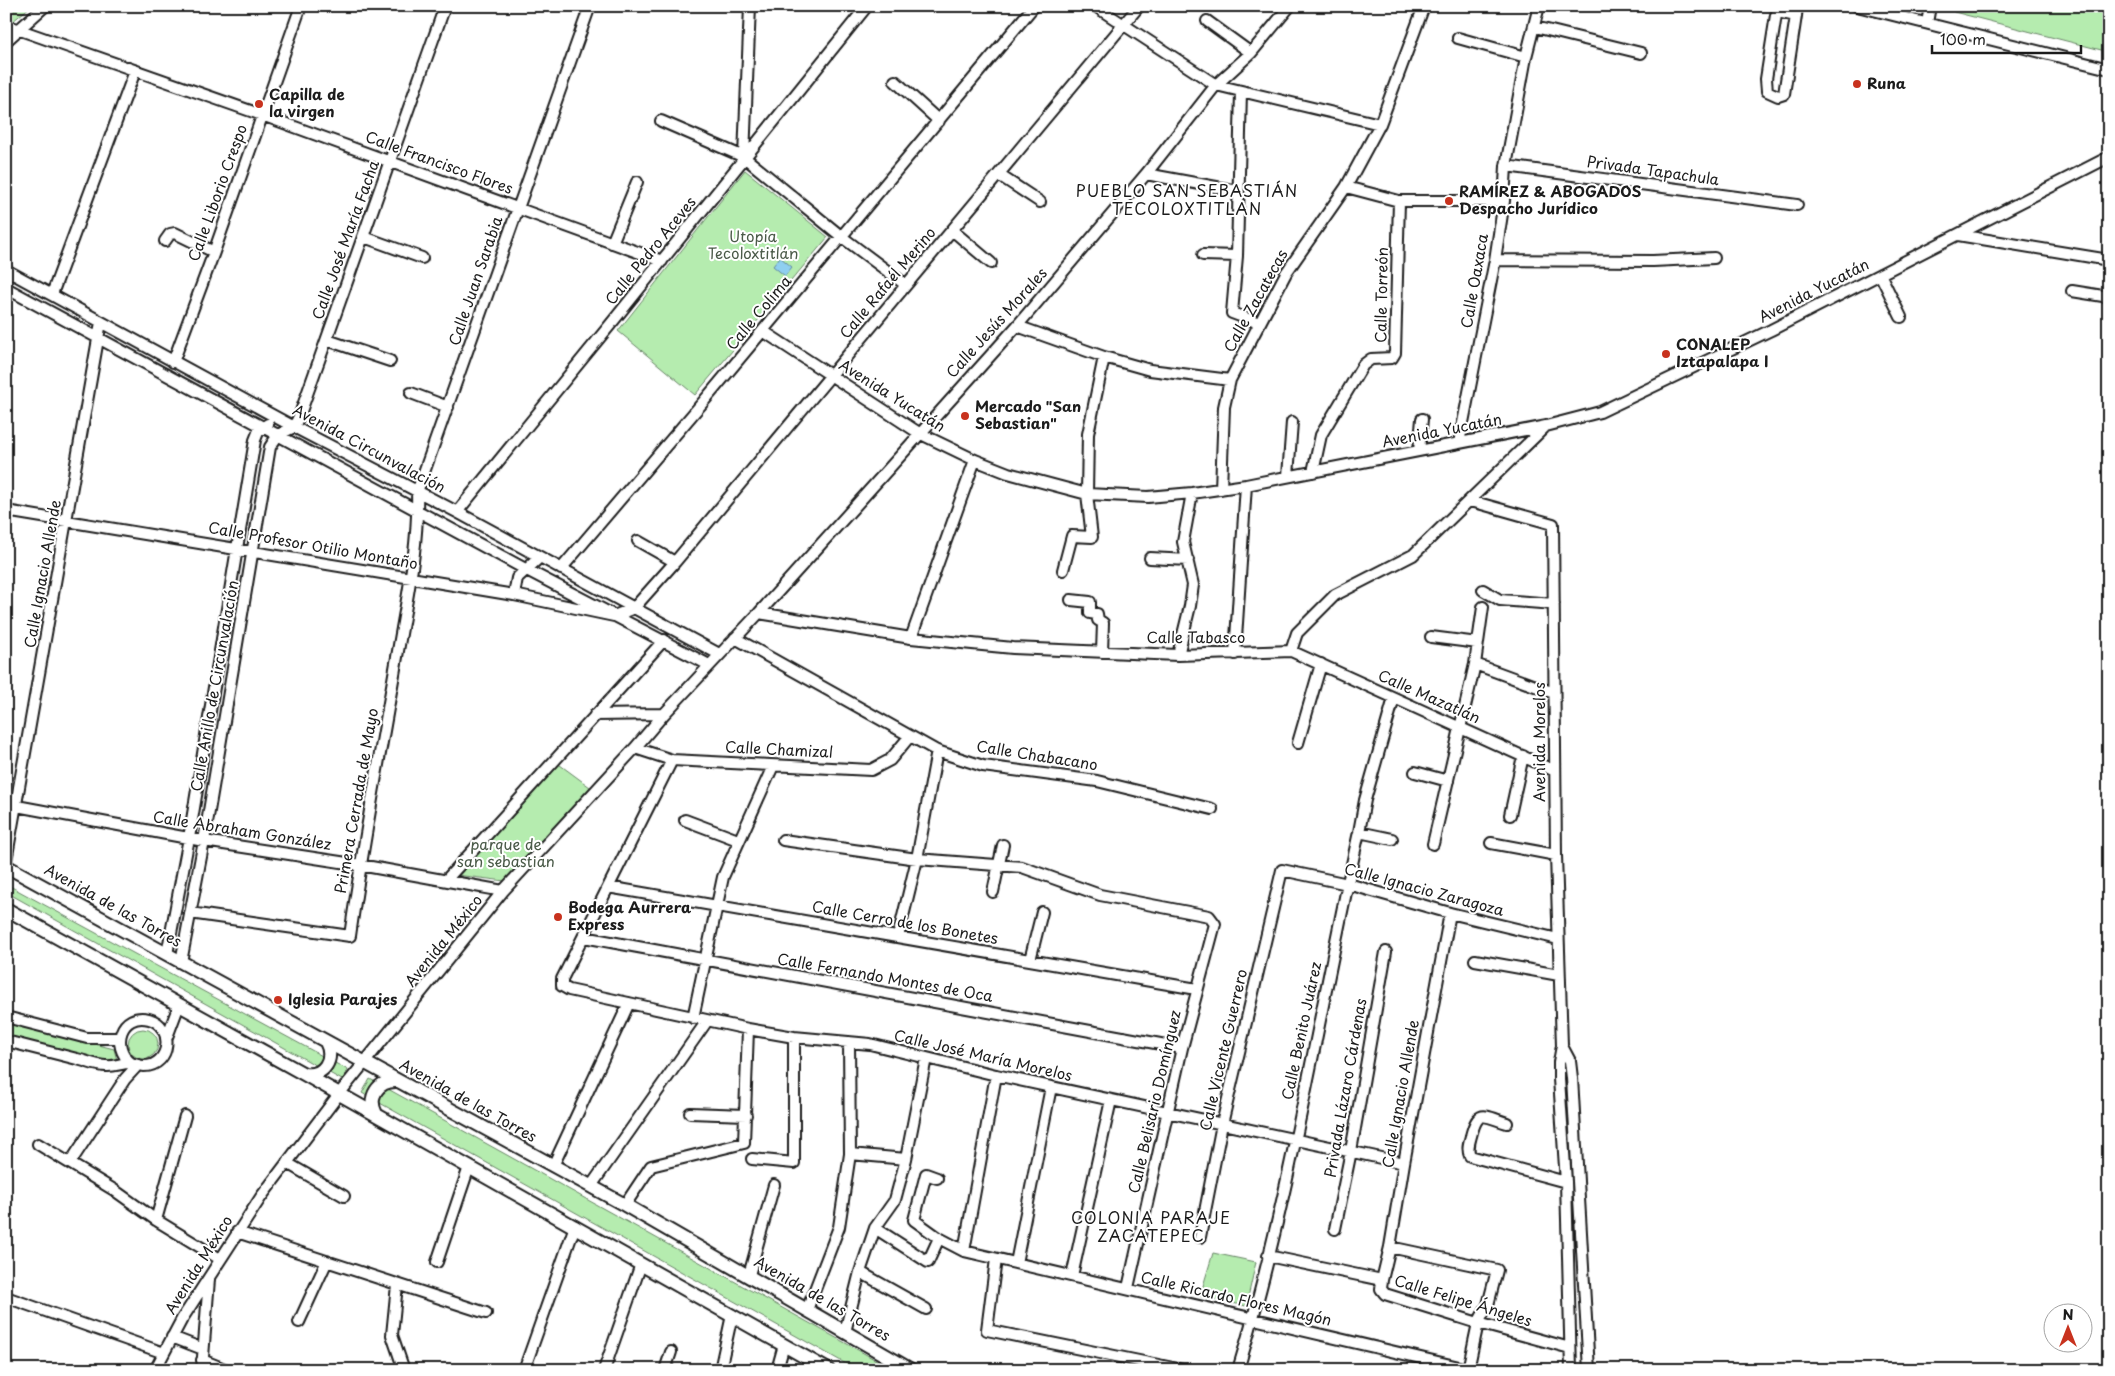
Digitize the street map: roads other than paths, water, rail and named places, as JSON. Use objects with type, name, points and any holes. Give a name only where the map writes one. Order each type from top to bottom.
[{"type":"main road","name":"Avenida de las Torres","points":[[6,866],[363,1063],[591,1186],[750,1275],[911,1370]]},
{"type":"main road","points":[[6,909],[376,1114],[828,1370]]},
{"type":"main road","points":[[304,1074],[319,1072],[326,1066],[330,1051],[326,1042]]},
{"type":"main road","points":[[376,1114],[372,1099],[376,1090],[383,1084],[397,1081]]},
{"type":"street","points":[[6,41],[45,6]]},
{"type":"street","name":"Calle Liborio Crespo","points":[[173,362],[214,252],[300,6]]},
{"type":"street","name":"Calle José María Facha","points":[[294,427],[364,237],[445,6]]},
{"type":"street","name":"Calle Juan Sarabia","points":[[418,510],[417,492],[590,6]]},
{"type":"street","points":[[744,158],[750,6]]},
{"type":"street","name":"Calle Pedro Aceves","points":[[456,512],[662,261],[866,6]]},
{"type":"street","name":"Calle Colima","points":[[561,569],[842,237],[1034,6]]},
{"type":"street","points":[[1095,6],[1216,85],[1380,124]]},
{"type":"street","name":"Calle Rafaél Merino","points":[[614,616],[634,608],[675,562],[1139,6]]},
{"type":"street","name":"Calle Jesús Morales","points":[[719,654],[759,613],[1017,326],[1146,174],[1216,85],[1251,53],[1290,6]]},
{"type":"street","name":"Calle Zacatecas","points":[[1221,489],[1224,407],[1230,380],[1286,273],[1346,187],[1380,124],[1424,6]]},
{"type":"street","name":"Calle Oaxaca","points":[[1459,443],[1495,260],[1504,201],[1506,166],[1526,56],[1539,6]]},
{"type":"street","points":[[1857,6],[2109,68]]},
{"type":"street","points":[[1927,23],[1930,6]]},
{"type":"street","points":[[1797,11],[1784,94],[1778,96],[1767,91],[1766,79],[1776,15],[1778,12],[1797,11]]},
{"type":"street","points":[[1207,21],[1251,53]]},
{"type":"street","name":"Calle Francisco Flores","points":[[6,25],[391,161],[662,261]]},
{"type":"street","points":[[1535,27],[1641,53]]},
{"type":"street","points":[[1458,38],[1526,56]]},
{"type":"street","points":[[52,294],[135,71]]},
{"type":"street","points":[[894,81],[939,121]]},
{"type":"street","points":[[1241,91],[1237,256],[1232,314],[1259,323]]},
{"type":"street","points":[[661,121],[744,158],[842,237],[906,285]]},
{"type":"street","name":"Avenida Yucatán","points":[[763,331],[919,434],[975,460],[1033,481],[1087,494],[1148,498],[1192,493],[1246,485],[1546,426],[1600,412],[1958,235],[2109,157]]},
{"type":"street","name":"Privada Tapachula","points":[[1506,166],[1796,205]]},
{"type":"street","points":[[1146,174],[1238,191]]},
{"type":"street","points":[[999,175],[1040,202]]},
{"type":"street","points":[[612,243],[637,182]]},
{"type":"street","points":[[1346,187],[1399,200],[1504,201]]},
{"type":"street","name":"Calle Torreón","points":[[1313,472],[1321,435],[1363,365],[1370,359],[1392,358],[1395,353],[1399,200]]},
{"type":"street","points":[[952,230],[991,263]]},
{"type":"street","points":[[166,241],[170,234],[176,234],[214,252]]},
{"type":"street","points":[[1958,235],[2109,260]]},
{"type":"street","points":[[364,237],[422,258]]},
{"type":"street","points":[[1203,254],[1237,256]]},
{"type":"street","points":[[1495,260],[1653,261],[1714,258]]},
{"type":"street","name":"Avenida Circunvalación","points":[[6,270],[173,362],[719,654]]},
{"type":"street","points":[[1880,274],[1901,317]]},
{"type":"street","points":[[11,290],[21,279]]},
{"type":"street","name":"Avenida Circunvalación","points":[[11,290],[528,570],[709,665]]},
{"type":"street","points":[[2072,291],[2109,297]]},
{"type":"street","name":"Calle Ignacio Allende","points":[[6,861],[11,805],[67,522],[101,322]]},
{"type":"street","points":[[1017,326],[1104,357],[1150,370],[1230,380]]},
{"type":"street","points":[[327,340],[390,361]]},
{"type":"street","points":[[1063,570],[1072,536],[1092,537],[1087,494],[1088,434],[1104,357]]},
{"type":"street","points":[[411,393],[448,407]]},
{"type":"street","points":[[264,427],[278,418]]},
{"type":"street","points":[[1419,451],[1422,419]]},
{"type":"street","points":[[1288,476],[1292,422]]},
{"type":"street","points":[[1291,651],[1298,633],[1335,595],[1413,555],[1471,501],[1546,426]]},
{"type":"street","name":"Calle Anillo de Circunvalación","points":[[167,954],[189,838],[255,440],[260,430],[264,427]]},
{"type":"street","points":[[278,435],[294,427]]},
{"type":"street","name":"Calle Anillo de Circunvalación","points":[[181,962],[204,841],[270,447],[278,435]]},
{"type":"street","points":[[911,638],[975,460]]},
{"type":"street","points":[[1236,654],[1246,485]]},
{"type":"street","points":[[1178,655],[1193,585],[1183,542],[1192,493]]},
{"type":"street","name":"Avenida Morelos","points":[[1471,501],[1554,524],[1556,855],[1562,1046],[1559,1062],[1560,1106],[1566,1182],[1571,1370]]},
{"type":"street","name":"Primera Cerrada de Mayo","points":[[190,913],[350,936],[360,865],[410,578],[418,510]]},
{"type":"street","name":"Calle Profesor Otilio Montaño","points":[[6,511],[514,595],[614,616]]},
{"type":"street","points":[[638,541],[675,562]]},
{"type":"street","points":[[514,595],[516,578],[528,570],[540,558]]},
{"type":"street","points":[[1150,558],[1188,560]]},
{"type":"street","points":[[1483,590],[1500,600],[1554,604]]},
{"type":"street","points":[[1071,600],[1090,602],[1090,613],[1097,614],[1098,620],[1103,623],[1102,652]]},
{"type":"street","points":[[1433,844],[1475,664],[1483,607]]},
{"type":"street","name":"Calle Tabasco","points":[[759,613],[911,638],[1013,648],[1178,655],[1291,651]]},
{"type":"street","points":[[1431,637],[1478,643]]},
{"type":"street","name":"Calle Chabacano","points":[[736,638],[937,751],[983,766],[1097,780],[1212,809]]},
{"type":"street","points":[[446,880],[664,640]]},
{"type":"street","name":"Calle Mazatlán","points":[[1291,651],[1555,771]]},
{"type":"street","name":"Avenida México","points":[[155,1370],[172,1337],[237,1232],[363,1063],[504,891],[719,654]]},
{"type":"street","points":[[1298,743],[1320,664]]},
{"type":"street","points":[[1475,664],[1554,693]]},
{"type":"street","name":"Calle Benito Juárez","points":[[1238,1370],[1253,1318],[1295,1140],[1360,832],[1365,800],[1394,698]]},
{"type":"street","points":[[595,715],[664,714]]},
{"type":"street","name":"Calle Chamizal","points":[[635,748],[672,760],[871,770],[890,760],[910,736]]},
{"type":"street","points":[[898,938],[917,859],[937,751]]},
{"type":"street","points":[[1510,815],[1523,756]]},
{"type":"street","points":[[584,938],[608,886],[672,760]]},
{"type":"street","points":[[693,1018],[723,877],[738,840],[773,766]]},
{"type":"street","points":[[1415,772],[1448,781]]},
{"type":"street","name":"Calle Abraham González","points":[[11,805],[204,841],[360,865],[504,891]]},
{"type":"street","points":[[685,820],[738,840]]},
{"type":"street","points":[[1360,832],[1392,839]]},
{"type":"street","points":[[783,840],[917,859],[999,864]]},
{"type":"street","points":[[1491,843],[1556,855]]},
{"type":"street","points":[[993,892],[1004,844]]},
{"type":"street","name":"Calle Belisario Domínguez","points":[[999,864],[1022,867],[1100,895],[1209,916],[1215,924],[1182,1048],[1128,1288]]},
{"type":"street","name":"Calle Ignacio Zaragoza","points":[[1282,870],[1348,884],[1450,914],[1558,939]]},
{"type":"street","name":"Calle Vicente Guerrero","points":[[1200,1237],[1222,1124],[1282,870]]},
{"type":"street","name":"Calle Cerro de los Bonetes","points":[[608,886],[1197,989]]},
{"type":"street","points":[[1030,960],[1042,912]]},
{"type":"street","name":"Calle Ignacio Allende","points":[[1382,1280],[1390,1247],[1450,914]]},
{"type":"street","name":"Calle José María Morelos","points":[[584,938],[562,979],[562,986],[569,990],[748,1029],[794,1037],[870,1044],[996,1075],[1404,1162]]},
{"type":"street","name":"Calle Fernando Montes de Oca","points":[[584,938],[1182,1048]]},
{"type":"street","name":"Privada Lázaro Cárdenas","points":[[1335,1230],[1386,952]]},
{"type":"street","points":[[1475,960],[1559,975]]},
{"type":"street","points":[[553,1166],[629,1003]]},
{"type":"street","points":[[6,1041],[106,1066],[134,1064],[148,1066],[158,1061],[167,1048],[167,1037],[179,1005]]},
{"type":"street","points":[[6,1017],[87,1038],[119,1038]]},
{"type":"street","points":[[134,1064],[121,1052],[119,1038],[126,1025],[139,1018],[146,1018],[159,1024],[167,1037]]},
{"type":"street","points":[[591,1186],[707,1021]]},
{"type":"street","points":[[625,1205],[651,1166],[744,1143],[748,1029]]},
{"type":"street","points":[[752,1159],[794,1163],[794,1037]]},
{"type":"street","points":[[807,1310],[839,1226],[850,1154],[849,1042]]},
{"type":"street","name":"Avenida Morelos","points":[[1562,1046],[1570,1061],[1574,1106],[1589,1370]]},
{"type":"street","points":[[845,1332],[860,1272],[875,1228],[895,1200],[906,1159],[926,1058]]},
{"type":"street","points":[[70,1163],[134,1064]]},
{"type":"street","points":[[964,1252],[996,1075]]},
{"type":"street","points":[[1016,1263],[1051,1087]]},
{"type":"street","points":[[1072,1276],[1111,1100]]},
{"type":"street","points":[[1560,1106],[1574,1106]]},
{"type":"street","points":[[690,1113],[746,1115]]},
{"type":"street","points":[[156,1220],[185,1116]]},
{"type":"street","points":[[1507,1123],[1485,1116],[1475,1120],[1468,1150],[1470,1156],[1566,1182]]},
{"type":"street","points":[[38,1144],[114,1190],[156,1220],[220,1259]]},
{"type":"street","points":[[850,1154],[906,1159]]},
{"type":"street","points":[[287,1163],[344,1196]]},
{"type":"street","points":[[437,1262],[469,1167]]},
{"type":"street","name":"Calle Ricardo Flores Magón","points":[[937,1178],[926,1174],[914,1220],[939,1238],[964,1252],[1128,1288],[1469,1369]]},
{"type":"street","points":[[750,1275],[774,1185]]},
{"type":"street","points":[[524,1370],[575,1226]]},
{"type":"street","points":[[875,1228],[928,1262],[939,1238]]},
{"type":"street","points":[[237,1232],[486,1313]]},
{"type":"street","points":[[1390,1247],[1497,1270],[1488,1305],[1478,1323],[1469,1369]]},
{"type":"street","name":"Calle Felipe Ángeles","points":[[1268,1256],[1382,1280],[1382,1289],[1385,1294],[1478,1323],[1570,1348]]},
{"type":"street","points":[[996,1259],[987,1330],[1183,1370]]},
{"type":"street","points":[[299,1322],[327,1261]]},
{"type":"street","points":[[604,1370],[641,1264]]},
{"type":"street","points":[[860,1272],[926,1309]]},
{"type":"street","points":[[209,1276],[202,1365],[227,1370]]},
{"type":"street","points":[[397,1285],[392,1335],[404,1370]]},
{"type":"street","points":[[6,1297],[164,1353]]},
{"type":"street","points":[[720,1370],[732,1315]]},
{"type":"street","points":[[172,1337],[203,1349]]},
{"type":"street","points":[[777,1370],[784,1345]]},
{"type":"street","points":[[665,1370],[671,1352]]},
{"type":"water","points":[[780,257],[792,267],[785,276],[773,266]]},
{"type":"place","name":"Runa","points":[[1857,84]]},
{"type":"place","name":"Capilla de la virgen","points":[[259,104]]},
{"type":"place","name":"RAMÍREZ & ABOGADOS Despacho Jurídico","points":[[1449,201]]},
{"type":"place","name":"CONALEP Iztapalapa I","points":[[1666,354]]},
{"type":"place","name":"Mercado \"San Sebastian\"","points":[[965,416]]},
{"type":"place","name":"Bodega Aurrera Express","points":[[558,917]]},
{"type":"place","name":"Iglesia Parajes","points":[[278,1000]]},
{"type":"district","name":"PUEBLO SAN SEBASTIÁN TECOLOXTITLAN","points":[[1187,200]]},
{"type":"district","name":"COLONIA PARAJE ZACATEPEC","points":[[1151,1227]]},
{"type":"park label","name":"Utopía Tecoloxtitlán","points":[[753,246]]},
{"type":"park label","name":"parque de san sebastian","points":[[506,854]]}]
